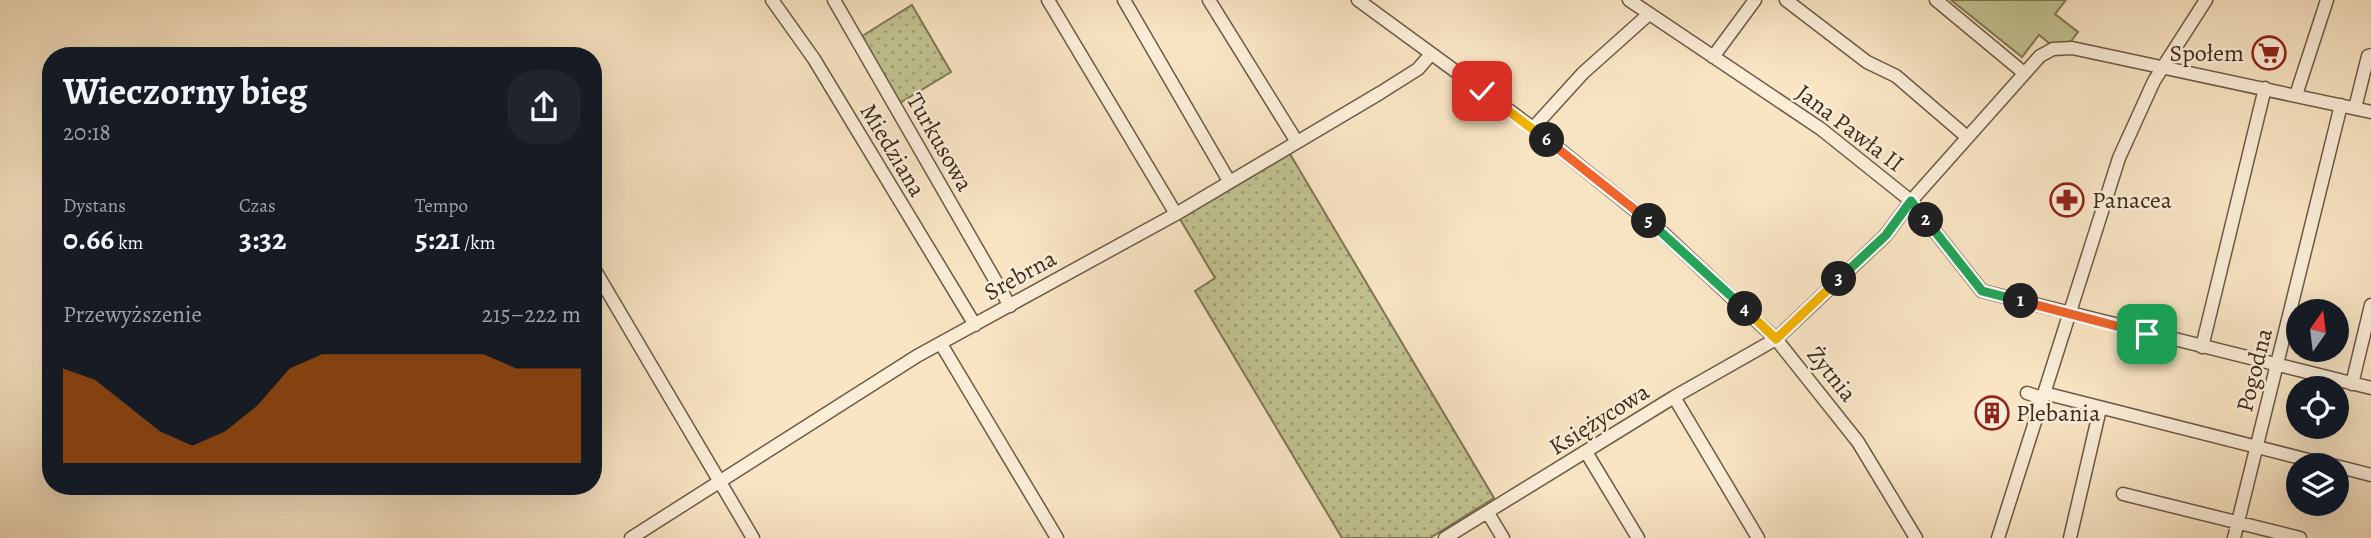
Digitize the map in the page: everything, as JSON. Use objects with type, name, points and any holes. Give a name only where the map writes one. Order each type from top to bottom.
[{"type":"street","name":"Miedziana","points":[[772,0],[814,59],[975,324]]},
{"type":"street","name":"Turkusowa","points":[[834,0],[1010,306]]},
{"type":"street","points":[[1048,0],[1176,214]]},
{"type":"street","points":[[1124,0],[1229,181]]},
{"type":"street","points":[[1209,0],[1297,142]]},
{"type":"street","name":"Żytnia","points":[[1358,0],[1533,128],[1663,233],[1776,339],[1858,442],[1916,538]]},
{"type":"street","name":"Jana Pawła II","points":[[1629,0],[1821,129],[1911,201],[1982,291],[2371,388]]},
{"type":"street","points":[[1713,57],[1755,0]]},
{"type":"street","points":[[1786,0],[1867,62],[1896,76],[1967,137]]},
{"type":"street","points":[[1936,0],[2024,73]]},
{"type":"street","points":[[1999,536],[2115,170],[2145,98],[2162,66],[2206,0]]},
{"type":"street","points":[[2296,95],[2328,0]]},
{"type":"street","points":[[1533,128],[1583,73],[1649,14]]},
{"type":"street","name":"Księżycowa","points":[[1445,538],[1674,397],[1776,339],[1886,235],[1911,201],[1967,137],[2024,73],[2047,52],[2063,47],[2371,112]]},
{"type":"street","name":"Srebrna","points":[[631,538],[941,344],[1176,214],[1418,69],[1431,54]]},
{"type":"street","points":[[2355,108],[2368,56],[2371,55]]},
{"type":"street","points":[[2202,347],[2265,88]]},
{"type":"street","name":"Pogodna","points":[[2234,538],[2341,105]]},
{"type":"street","points":[[602,282],[753,538]]},
{"type":"street","points":[[2352,384],[2371,305]]},
{"type":"street","points":[[941,344],[1058,538]]},
{"type":"street","points":[[2027,393],[2286,454]]},
{"type":"street","points":[[1674,397],[1758,538]]},
{"type":"street","points":[[2070,538],[2099,409]]},
{"type":"street","points":[[1586,452],[1638,538]]},
{"type":"street","points":[[2349,470],[2371,475]]},
{"type":"street","points":[[2123,494],[2300,538]]},
{"type":"street","points":[[1488,513],[1503,538]]},
{"type":"green space","points":[[1951,0],[2066,0],[2055,14],[2078,32],[2069,44],[2049,43],[2039,35],[2022,57]]},
{"type":"green space","points":[[912,5],[951,72],[898,104],[859,38]]},
{"type":"green space","points":[[1290,154],[1494,498],[1430,538],[1342,538],[1195,291],[1215,278],[1180,219]]},
{"type":"place","name":"Społem","points":[[2269,53]]},
{"type":"place","name":"Panacea","points":[[2067,200]]},
{"type":"place","name":"Plebania","points":[[1992,413]]},
{"type":"route","points":[[1482,91],[1533,128],[1663,233],[1776,339],[1886,235],[1911,201],[1982,291],[2147,334]]}]
